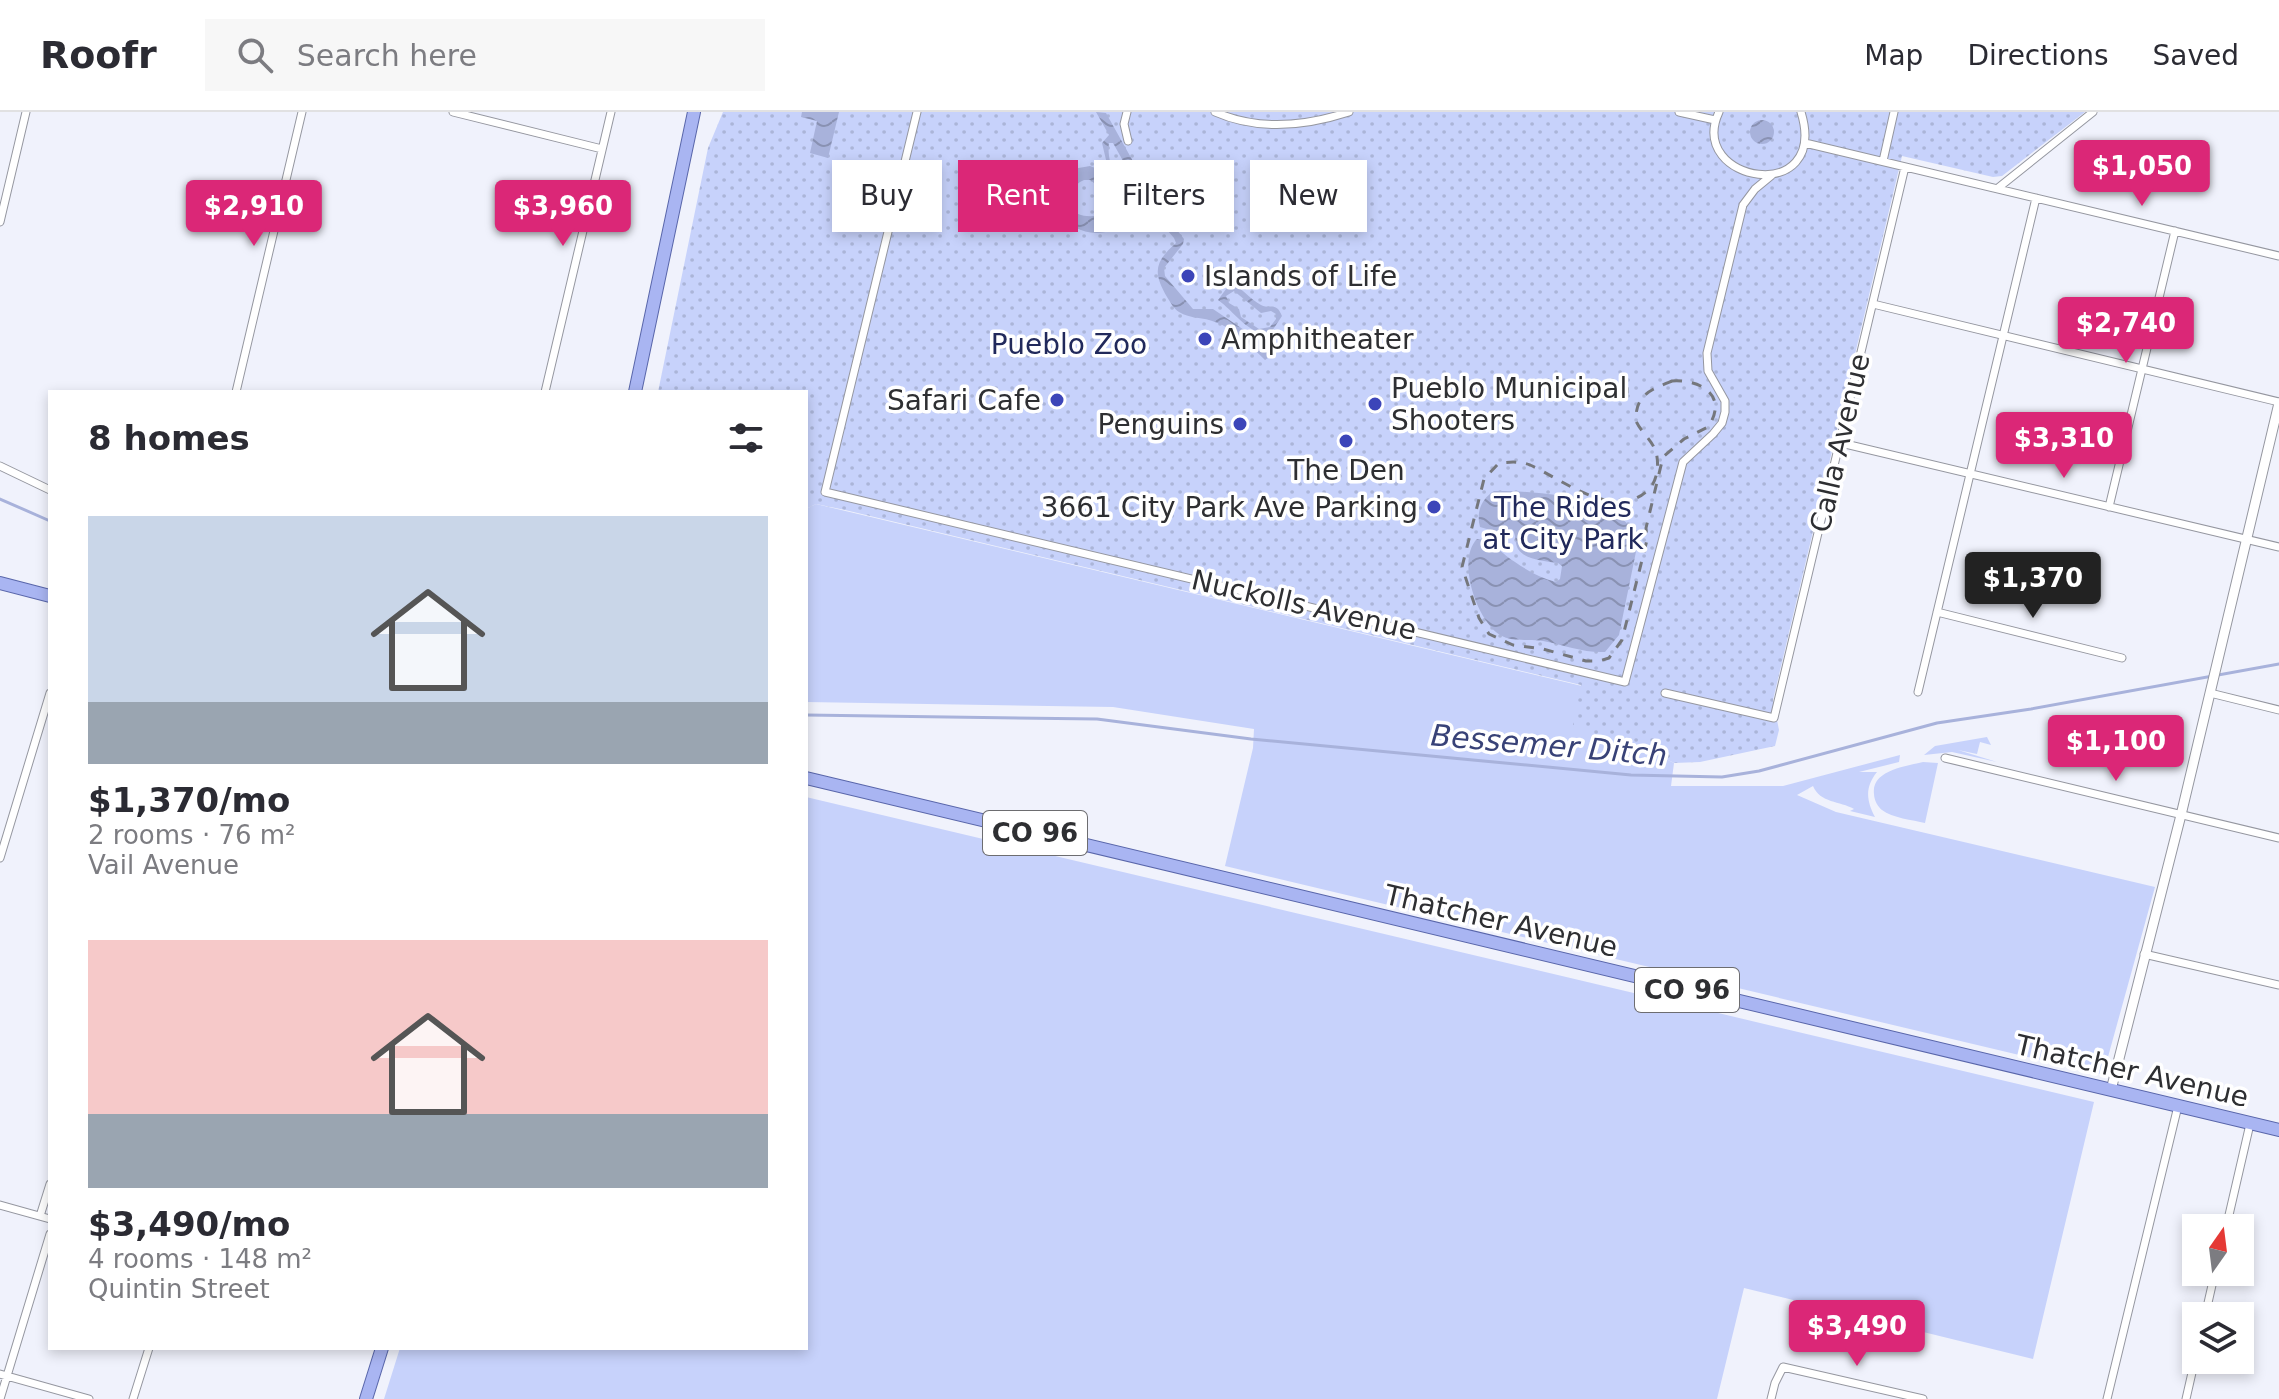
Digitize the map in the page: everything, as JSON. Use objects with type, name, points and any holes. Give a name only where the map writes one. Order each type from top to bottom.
[{"type":"main road","points":[[635,390],[694,112]]},
{"type":"main road","points":[[0,583],[48,595]]},
{"type":"main road","name":"Thatcher Avenue","points":[[808,778],[2279,1130]]},
{"type":"main road","points":[[366,1399],[381,1350]]},
{"type":"street","points":[[0,222],[26,112]]},
{"type":"street","points":[[236,390],[302,112]]},
{"type":"street","points":[[453,112],[602,149]]},
{"type":"street","points":[[545,390],[611,112]]},
{"type":"street","name":"Nuckolls Avenue","points":[[917,112],[825,492],[1625,682],[1683,462],[1722,423],[1725,401],[1708,371],[1707,353],[1743,205],[1755,189],[1772,175]]},
{"type":"street","points":[[1127,112],[1124,124],[1128,141]]},
{"type":"street","points":[[1215,112],[1265,124],[1317,122],[1349,112]]},
{"type":"street","points":[[1679,112],[1717,116],[1715,132],[1724,158],[1747,174],[1772,175],[1792,165],[1805,143],[1806,129],[1801,112]]},
{"type":"street","points":[[1883,161],[1894,112]]},
{"type":"street","points":[[1998,188],[2093,112]]},
{"type":"street","points":[[1805,143],[2279,256]]},
{"type":"street","name":"Calla Avenue","points":[[1665,693],[1774,718],[1905,167]]},
{"type":"street","points":[[1918,692],[2036,198]]},
{"type":"street","points":[[2109,507],[2175,231]]},
{"type":"street","points":[[1873,304],[2279,402],[2181,815],[2111,1090]]},
{"type":"street","points":[[1841,443],[2279,547]]},
{"type":"street","points":[[0,466],[48,489]]},
{"type":"street","points":[[1937,612],[2122,658]]},
{"type":"street","points":[[2210,693],[2279,710]]},
{"type":"street","points":[[0,858],[48,700]]},
{"type":"street","points":[[1945,758],[2279,838]]},
{"type":"street","points":[[2144,954],[2279,985]]},
{"type":"street","points":[[2107,1399],[2178,1106]]},
{"type":"street","points":[[2229,1214],[2250,1124]]},
{"type":"street","points":[[40,1216],[48,1190]]},
{"type":"street","points":[[0,1205],[48,1218]]},
{"type":"street","points":[[0,1399],[4,1375],[48,1240]]},
{"type":"street","points":[[133,1399],[148,1350]]},
{"type":"street","points":[[1771,1399],[1783,1367],[1923,1399]]},
{"type":"street","points":[[2186,1399],[2192,1374]]},
{"type":"street","points":[[4,1375],[89,1399]]},
{"type":"green space","points":[[723,112],[2085,112],[2002,176],[1993,177],[1902,156],[1773,700],[1779,730],[1775,746],[1700,762],[1674,763],[1646,749],[1627,747],[1573,725],[1581,685],[845,510],[816,504],[808,508],[808,390],[658,390],[708,148]]},
{"type":"green space","points":[[816,504],[1582,686],[1627,747],[1646,749],[1674,763],[1671,786],[1783,786],[1900,755],[1899,762],[1859,772],[1877,772],[1868,794],[1875,817],[1850,811],[1854,809],[1825,799],[1813,786],[1797,795],[1836,812],[2155,887],[2103,1075],[1225,866],[1253,748],[1254,729],[1113,707],[808,702],[808,508]]},
{"type":"green space","points":[[1987,737],[1991,745],[1980,742],[1977,754],[1958,750],[1997,762],[1952,752],[1924,755],[1935,746]]},
{"type":"green space","points":[[1923,762],[1938,763],[1925,823],[1897,817],[1881,809],[1874,796],[1878,779],[1891,770]]},
{"type":"green space","points":[[808,797],[2094,1102],[2033,1359],[1744,1288],[1717,1399],[384,1399],[399,1350],[808,1350]]},
{"type":"water","points":[[802,112],[839,112],[828,158],[810,153],[817,121],[801,117]]},
{"type":"water","points":[[1096,112],[1106,113],[1132,160],[1123,160],[1113,143],[1109,143],[1110,160],[1106,160],[1102,143],[1109,135]]},
{"type":"water","points":[[1762,120],[1771,123],[1774,132],[1771,141],[1762,144],[1753,141],[1750,132],[1753,123]]},
{"type":"water","points":[[1078,168],[1094,168],[1094,183],[1084,180],[1078,184]]},
{"type":"water","points":[[1078,214],[1094,215],[1094,232],[1104,232],[1096,233],[1078,228]]},
{"type":"water","points":[[1169,232],[1178,232],[1184,239],[1183,244],[1164,268],[1165,276],[1193,309],[1213,309],[1274,354],[1265,360],[1229,329],[1211,320],[1183,314],[1174,307],[1159,281],[1158,268],[1163,256],[1176,243]]},
{"type":"water","points":[[1229,285],[1237,286],[1261,305],[1278,309],[1282,316],[1270,334],[1248,327],[1218,300]],"holes":[[[1234,291],[1261,313],[1271,311],[1276,314],[1270,327],[1259,329],[1241,317],[1239,309],[1229,303],[1226,296]]]},
{"type":"water","points":[[1494,491],[1538,493],[1588,501],[1616,514],[1639,537],[1619,635],[1605,652],[1505,637],[1492,628],[1484,617],[1469,575],[1468,561],[1477,539],[1497,548],[1525,568],[1556,582],[1560,579],[1562,566],[1521,553],[1512,529],[1497,532],[1480,527],[1481,507]]},
{"type":"waterway","name":"Bessemer Ditch","points":[[0,499],[48,520]]},
{"type":"waterway","name":"Bessemer Ditch","points":[[808,715],[1097,719],[1251,739],[1631,775],[1722,777],[1759,771],[1937,723],[2279,664]]},
{"type":"railway","points":[[1672,381],[1693,383],[1709,392],[1715,406],[1714,416],[1708,427],[1684,439],[1663,457],[1646,528],[1647,540],[1622,640],[1609,658],[1586,661],[1543,649],[1513,645],[1489,634],[1479,618],[1462,567],[1484,479],[1499,463],[1519,462],[1606,500],[1622,502],[1637,498],[1653,484],[1658,466],[1654,448],[1636,421],[1638,405],[1645,395],[1672,381]]},
{"type":"railway","points":[[1603,383],[1627,388],[1627,395],[1617,397],[1606,394],[1600,390],[1603,383]]},
{"type":"place","name":"Islands of Life","points":[[1188,276]]},
{"type":"place","name":"Amphitheater","points":[[1205,339]]},
{"type":"place","name":"Safari Cafe","points":[[1057,400]]},
{"type":"place","name":"Pueblo Municipal Shooters","points":[[1375,404]]},
{"type":"place","name":"Penguins","points":[[1240,424]]},
{"type":"place","name":"The Den","points":[[1346,441]]},
{"type":"place","name":"3661 City Park Ave Parking","points":[[1434,507]]},
{"type":"park label","name":"Pueblo Zoo","points":[[1069,344]]},
{"type":"park label","name":"The Rides at City Park","points":[[1563,523]]}]
